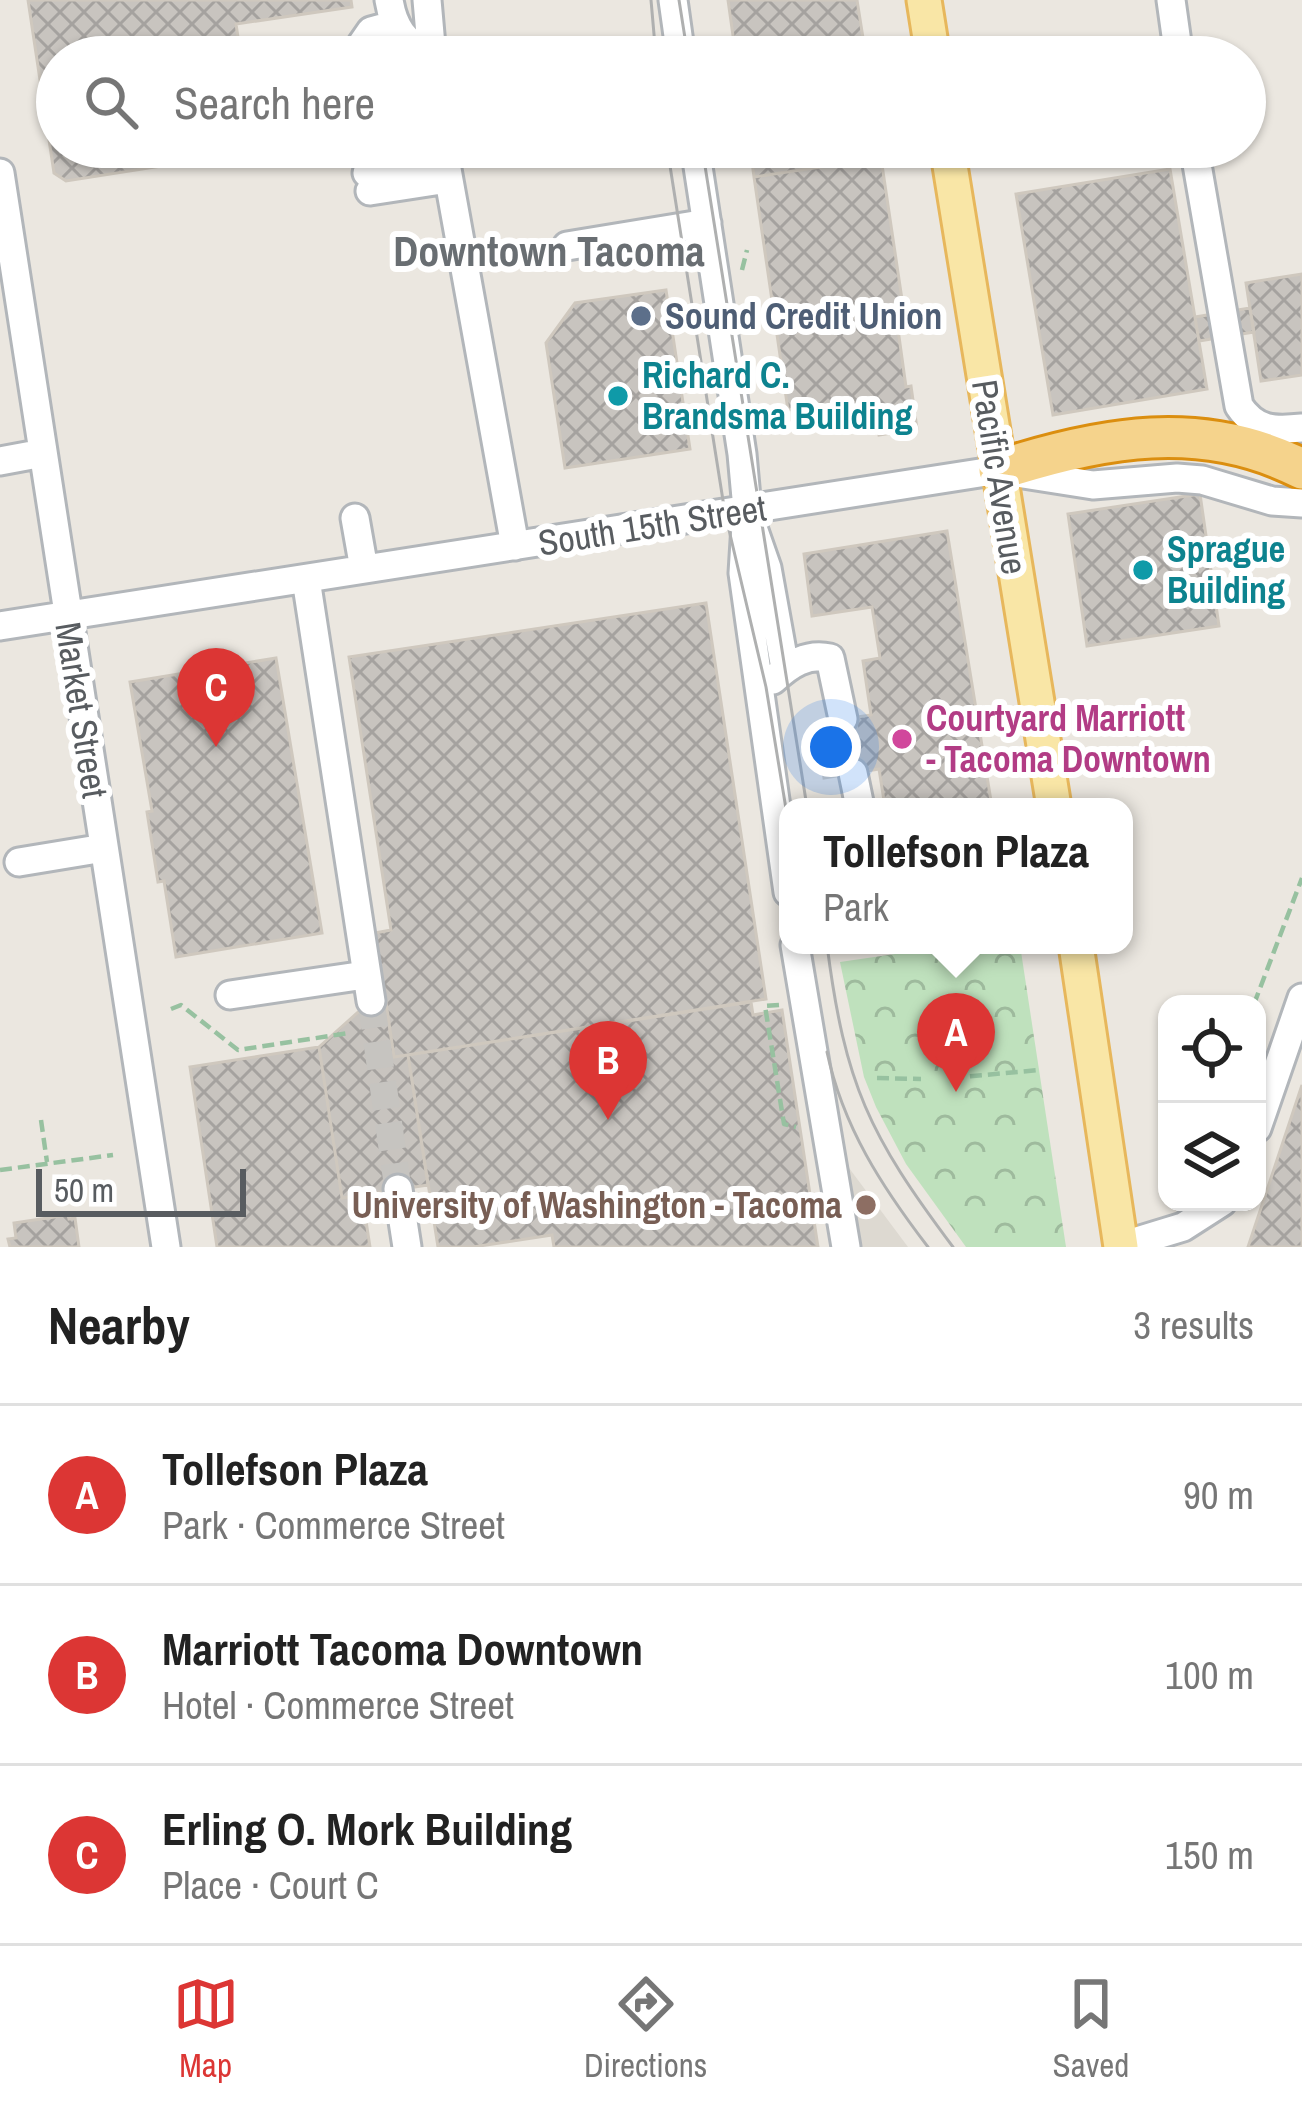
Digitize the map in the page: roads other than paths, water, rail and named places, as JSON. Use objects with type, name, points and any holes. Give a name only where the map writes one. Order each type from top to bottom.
[{"type":"highway","points":[[999,470],[1080,447],[1143,436],[1191,437],[1255,449],[1302,469]]},
{"type":"main road","points":[[924,0],[930,36]]},
{"type":"main road","name":"Pacific Avenue","points":[[950,168],[1053,798]]},
{"type":"main road","points":[[1077,954],[1122,1247]]},
{"type":"street","points":[[427,0],[430,36]]},
{"type":"street","points":[[673,0],[678,36]]},
{"type":"street","points":[[1171,0],[1176,36]]},
{"type":"street","points":[[368,36],[391,13]]},
{"type":"street","points":[[368,182],[420,168]]},
{"type":"street","points":[[447,168],[515,546]]},
{"type":"street","points":[[698,168],[747,509],[767,568],[785,668]]},
{"type":"street","points":[[1197,168],[1240,406],[1246,417],[1264,429],[1302,428]]},
{"type":"street","name":"Market Street","points":[[0,173],[166,1247]]},
{"type":"street","points":[[567,246],[706,223]]},
{"type":"street","points":[[0,461],[43,453]]},
{"type":"street","name":"South 15th Street","points":[[0,626],[999,470],[1093,485],[1190,479],[1251,496],[1302,502]]},
{"type":"street","points":[[747,509],[743,573],[779,818]]},
{"type":"street","points":[[355,518],[364,569]]},
{"type":"street","points":[[230,995],[368,988],[306,579]]},
{"type":"street","points":[[758,695],[785,668],[818,655],[830,658],[843,719]]},
{"type":"street","points":[[853,773],[858,798]]},
{"type":"street","points":[[19,862],[104,848]]},
{"type":"street","points":[[797,954],[846,1247]]},
{"type":"street","points":[[1266,1103],[1302,998]]},
{"type":"street","points":[[398,1189],[407,1247]]},
{"type":"street","points":[[1122,1247],[1183,1227],[1208,1211]]},
{"type":"tunnel","points":[[843,719],[853,773]]},
{"type":"tunnel","points":[[371,1001],[398,1189]]},
{"type":"tram line","points":[[651,0],[654,36]]},
{"type":"tram line","points":[[679,0],[685,36]]},
{"type":"tram line","points":[[670,168],[725,513],[766,687],[784,798]]},
{"type":"tram line","points":[[705,168],[806,798]]},
{"type":"tram line","points":[[828,954],[842,1036],[865,1106],[900,1172],[953,1247]]},
{"type":"tram line","points":[[827,1052],[843,1106],[866,1155],[928,1247]]},
{"type":"place","name":"Sound Credit Union","points":[[641,316]]},
{"type":"place","name":"Richard C. Brandsma Building","points":[[618,396]]},
{"type":"place","name":"Sprague Building","points":[[1143,570]]},
{"type":"place","name":"Courtyard Marriott - Tacoma Downtown","points":[[902,739]]},
{"type":"place","name":"Erling O. Mork Building","points":[[216,747]]},
{"type":"place","name":"Tollefson Plaza","points":[[956,1092]]},
{"type":"place","name":"Marriott Tacoma Downtown","points":[[608,1120]]},
{"type":"place","name":"University of Washington - Tacoma","points":[[866,1205]]},
{"type":"district","name":"Downtown Tacoma","points":[[549,251]]}]
